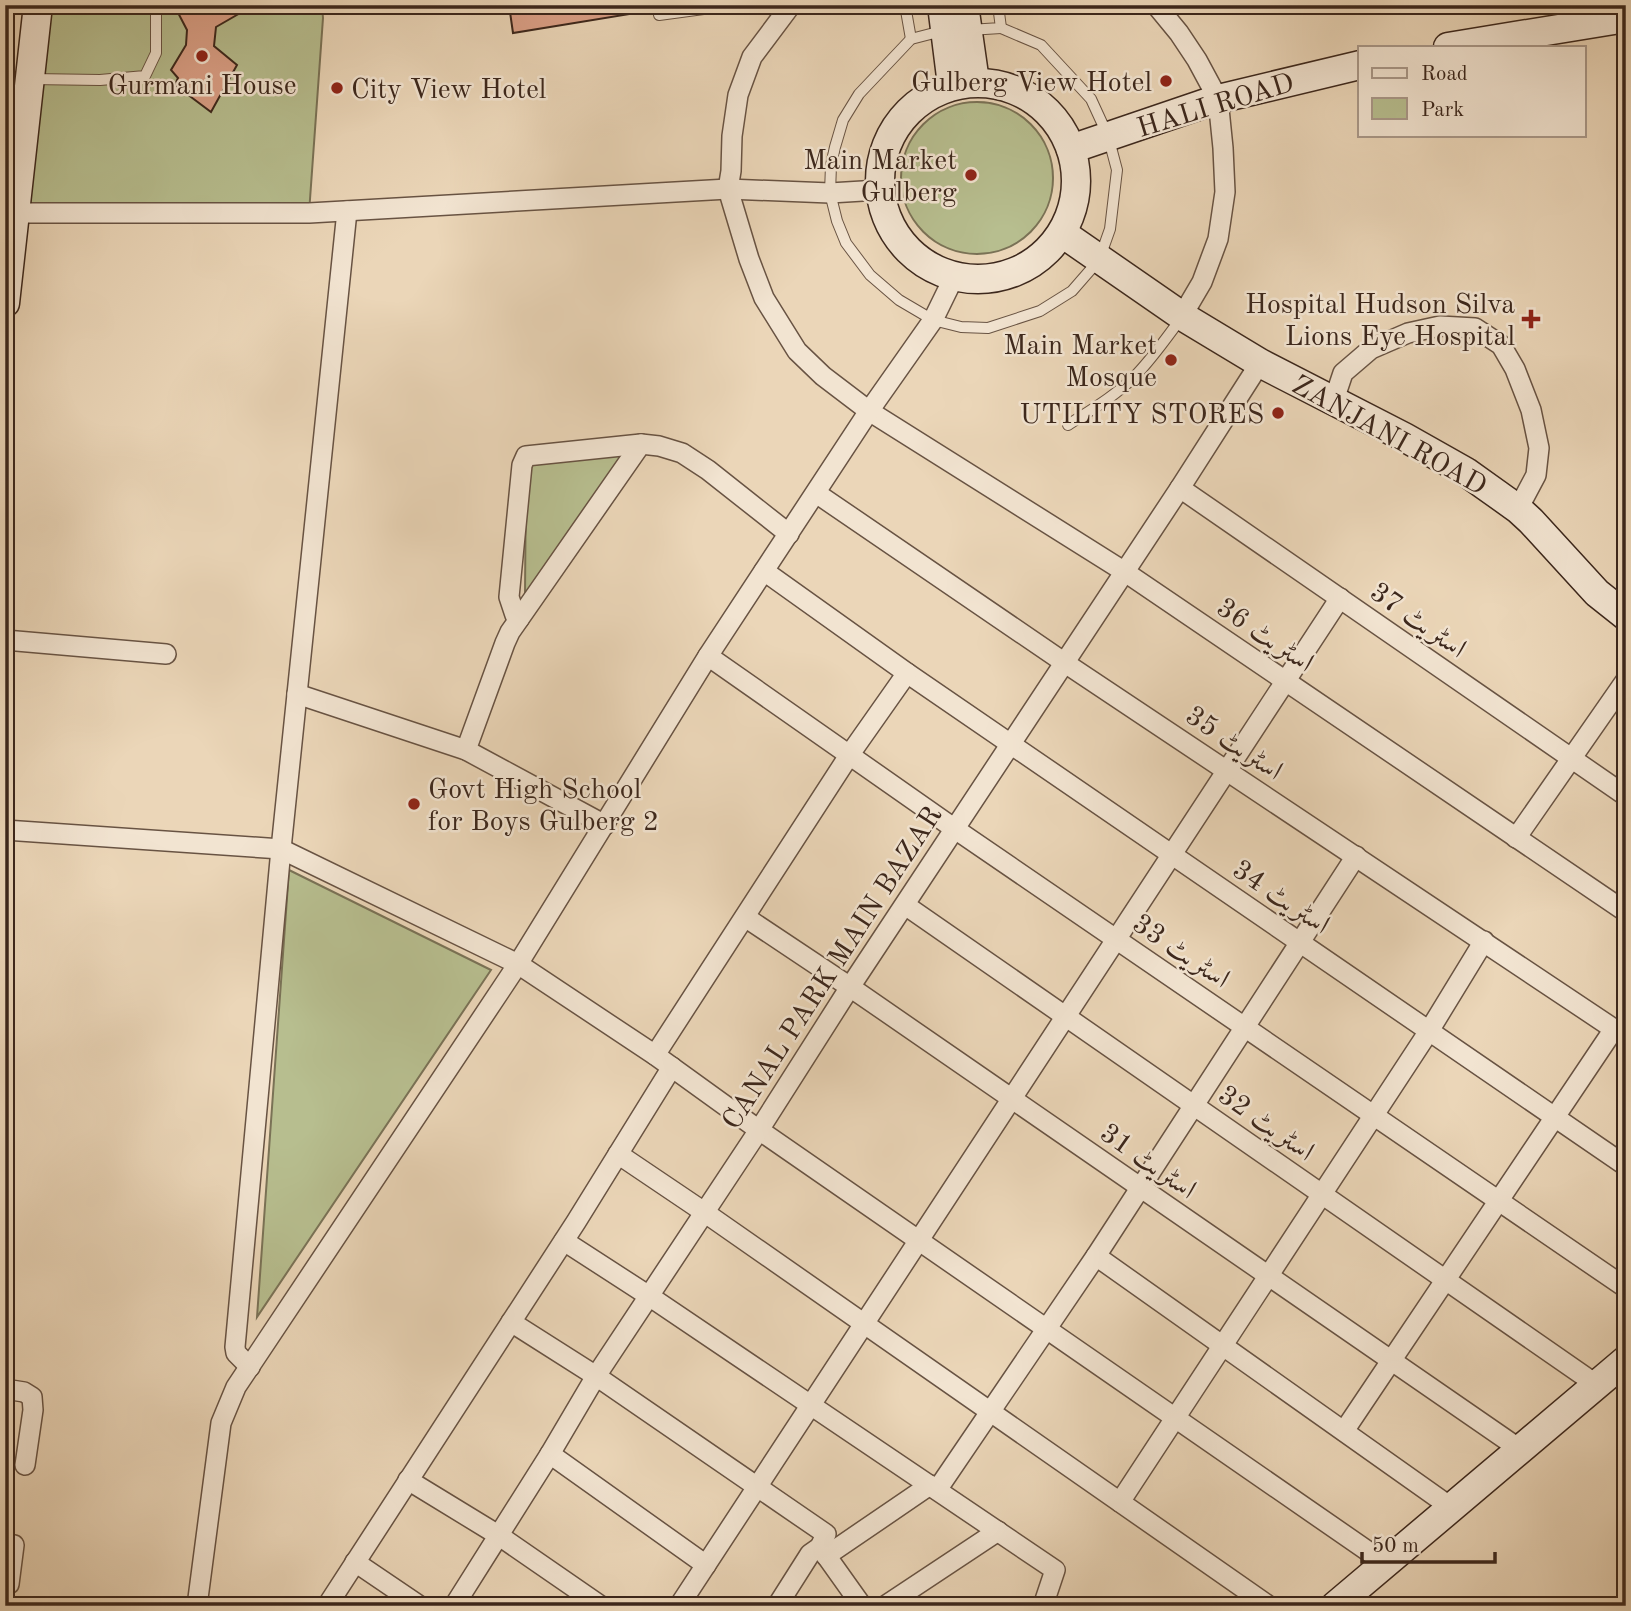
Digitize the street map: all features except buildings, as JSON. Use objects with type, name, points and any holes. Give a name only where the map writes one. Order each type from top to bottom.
[{"type":"street","points":[[5,303],[38,5]]},
{"type":"street","points":[[728,190],[738,94],[752,57],[791,5]]},
{"type":"street","points":[[1156,5],[1191,51],[1218,99],[1226,192],[1218,239],[1202,282],[1182,316]]},
{"type":"street","points":[[1454,46],[1626,19],[1622,5]]},
{"type":"street","points":[[955,18],[963,83]]},
{"type":"street","name":"HALI ROAD","points":[[1071,149],[1218,99],[1358,65]]},
{"type":"street","points":[[963,83],[999,84],[1023,93],[1044,107],[1060,126],[1071,149],[1075,166],[1074,201],[1070,218],[1062,233],[1049,250],[1033,263],[1015,273],[995,278],[974,280],[954,277],[926,265],[903,245],[887,219],[879,190],[880,167],[886,144],[897,124],[912,106],[931,93],[963,83]]},
{"type":"street","points":[[16,213],[309,213],[728,190],[830,193],[879,190]]},
{"type":"street","name":"اسٹریٹ 36","points":[[728,190],[748,259],[764,298],[797,351],[823,376],[869,411],[1125,572],[1626,912]]},
{"type":"street","points":[[250,1367],[236,1353],[235,1347],[281,849],[347,211]]},
{"type":"street","name":"ZANJANI ROAD","points":[[1062,233],[1182,316],[1260,363],[1466,471],[1518,509],[1597,593],[1626,616]]},
{"type":"street","points":[[197,1606],[221,1423],[236,1387],[518,964],[708,656],[869,411],[933,320],[954,277]]},
{"type":"street","points":[[1334,400],[1343,373],[1371,349],[1408,333],[1440,326],[1475,328],[1501,345],[1516,369],[1531,410],[1539,448],[1536,475],[1518,509]]},
{"type":"street","name":"CANAL PARK MAIN BAZAR","points":[[454,1606],[551,1454],[596,1376],[1260,363]]},
{"type":"street","points":[[466,750],[505,643],[641,444]]},
{"type":"street","points":[[519,619],[509,597],[522,465],[526,456],[641,444],[659,446],[682,453],[708,470],[789,534]]},
{"type":"street","name":"اسٹریٹ 37","points":[[1180,488],[1626,796]]},
{"type":"street","name":"اسٹریٹ 35","points":[[816,493],[1065,663],[1620,1033]]},
{"type":"street","name":"اسٹریٹ 34","points":[[764,571],[907,673],[1626,1166]]},
{"type":"street","points":[[679,1606],[1340,598]]},
{"type":"street","points":[[5,640],[166,653]]},
{"type":"street","name":"اسٹریٹ 33","points":[[708,656],[1116,940],[1626,1288]]},
{"type":"street","points":[[655,1055],[850,754],[907,673]]},
{"type":"street","points":[[1516,838],[1626,680]]},
{"type":"street","points":[[297,694],[466,750],[605,825]]},
{"type":"street","points":[[5,830],[281,849],[518,964],[655,1055],[759,1130],[1385,1563]]},
{"type":"street","points":[[777,1606],[810,1554],[823,1552],[933,1488],[990,1411],[1096,1256],[1356,856]]},
{"type":"street","name":"اسٹریٹ 32","points":[[905,905],[1597,1385]]},
{"type":"street","name":"اسٹریٹ 31","points":[[745,917],[1521,1450]]},
{"type":"street","points":[[1120,1502],[1429,1031],[1484,941]]},
{"type":"street","points":[[1343,1431],[1555,1117],[1620,1033]]},
{"type":"street","points":[[327,1606],[564,1241],[672,1067]]},
{"type":"street","points":[[618,1154],[1269,1606]]},
{"type":"street","points":[[564,1241],[1055,1570],[1043,1606]]},
{"type":"street","points":[[1096,1256],[1452,1507]]},
{"type":"street","points":[[511,1322],[596,1376],[826,1534],[823,1552],[862,1606]]},
{"type":"street","points":[[1345,1602],[1385,1563],[1626,1360]]},
{"type":"street","points":[[5,1389],[24,1392],[32,1397],[33,1410],[25,1465]]},
{"type":"street","points":[[551,1454],[706,1565]]},
{"type":"street","points":[[408,1480],[498,1535],[601,1606]]},
{"type":"street","points":[[885,1606],[998,1531]]},
{"type":"street","points":[[5,1587],[9,1584],[13,1545]]},
{"type":"street","points":[[355,1562],[420,1606]]},
{"type":"lane","points":[[30,79],[100,80],[145,76],[156,53],[154,5]]},
{"type":"lane","points":[[657,5],[659,15],[733,5]]},
{"type":"lane","points":[[905,5],[911,38]]},
{"type":"lane","points":[[998,5],[1001,28]]},
{"type":"lane","points":[[955,18],[1001,28],[1041,45],[1091,99],[1108,136],[1117,170],[1110,229],[1100,260],[1072,291],[1040,311],[988,328],[961,327],[933,320],[899,300],[870,275],[846,243],[830,193],[831,165],[843,120],[859,94],[911,38],[955,18]]},
{"type":"lane","points":[[1068,425],[1109,398],[1134,376],[1182,316]]},
{"type":"green space","points":[[38,5],[322,5],[309,213],[16,213]]},
{"type":"green space","points":[[977,102],[1006,108],[1030,125],[1047,149],[1053,178],[1047,207],[1030,231],[1006,248],[977,254],[948,248],[924,231],[907,207],[901,178],[907,149],[924,125],[948,108]]},
{"type":"green space","points":[[626,455],[525,595],[526,470],[530,461]]},
{"type":"green space","points":[[289,870],[491,970],[257,1317]]},
{"type":"place","name":"Gurmani House","points":[[202,56]]},
{"type":"place","name":"Gulberg View Hotel","points":[[1166,81]]},
{"type":"place","name":"City View Hotel","points":[[337,88]]},
{"type":"place","name":"Main Market Gulberg","points":[[971,175]]},
{"type":"place","name":"Hospital Hudson Silva Lions Eye Hospital","points":[[1531,319]]},
{"type":"place","name":"Main Market Mosque","points":[[1171,360]]},
{"type":"place","name":"UTILITY STORES","points":[[1278,413]]},
{"type":"place","name":"Govt High School for Boys Gulberg 2","points":[[414,804]]}]
